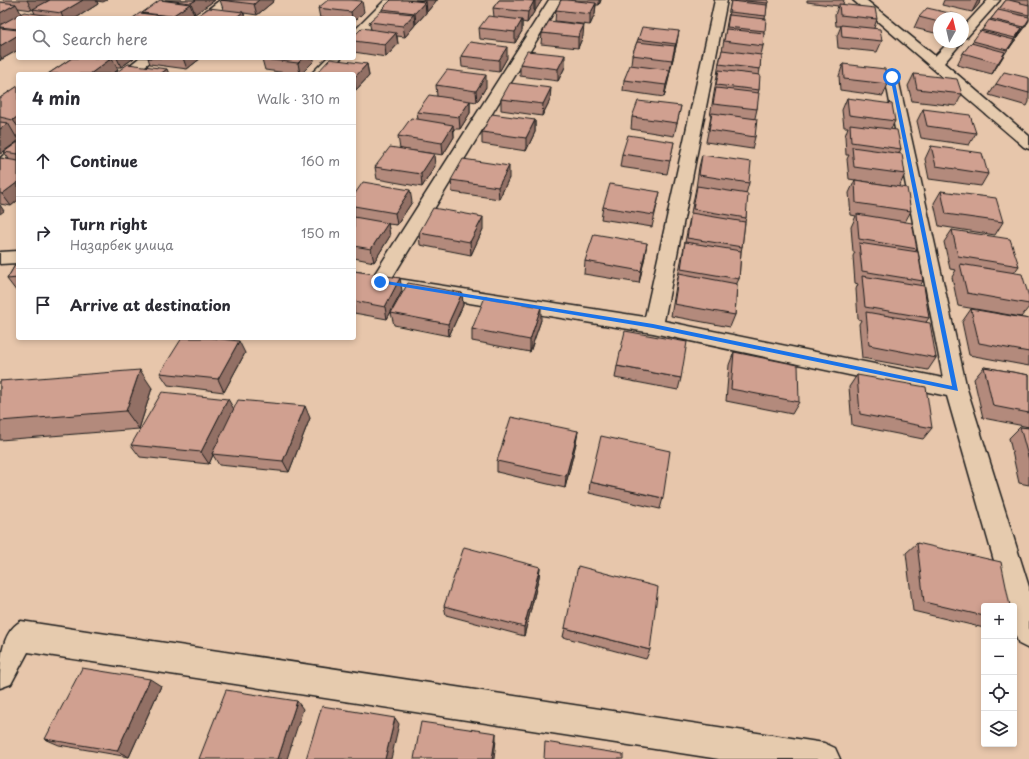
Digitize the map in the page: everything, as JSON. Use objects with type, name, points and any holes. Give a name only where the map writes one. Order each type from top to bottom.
[{"type":"street","points":[[206,16],[228,0]]},
{"type":"street","points":[[356,36],[392,0]]},
{"type":"street","points":[[380,282],[555,0]]},
{"type":"street","points":[[653,326],[721,0]]},
{"type":"street","points":[[859,0],[936,63],[1029,144]]},
{"type":"street","points":[[969,27],[994,0]]},
{"type":"street","points":[[936,63],[950,48]]},
{"type":"street","points":[[129,72],[145,60]]},
{"type":"street","points":[[320,72],[332,60]]},
{"type":"street","points":[[892,77],[956,389],[1029,634]]},
{"type":"street","points":[[0,165],[16,153]]},
{"type":"street","points":[[0,258],[16,257]]},
{"type":"street","points":[[356,278],[653,326],[956,389]]},
{"type":"street","points":[[0,673],[21,636],[824,759]]},
{"type":"building","points":[[50,0],[83,0],[61,13],[33,9]]},
{"type":"building","points":[[160,0],[190,4],[172,16],[142,13]]},
{"type":"building","points":[[165,0],[196,0],[191,3]]},
{"type":"building","points":[[220,0],[259,0],[254,4]]},
{"type":"building","points":[[328,0],[362,1],[351,12],[318,8]]},
{"type":"building","points":[[391,0],[425,2],[415,13],[382,9]]},
{"type":"building","points":[[499,0],[534,1],[528,12],[493,8]]},
{"type":"building","points":[[561,0],[596,3],[590,14],[556,10]]},
{"type":"building","points":[[735,0],[768,0],[768,3]]},
{"type":"building","points":[[1006,0],[1029,5],[1029,15],[1000,8]]},
{"type":"building","points":[[731,1],[767,5],[766,16],[729,12]]},
{"type":"building","points":[[0,2],[16,4],[0,13]]},
{"type":"building","points":[[839,4],[875,8],[877,19],[840,15]]},
{"type":"building","points":[[209,8],[243,12],[238,16],[197,16]]},
{"type":"building","points":[[927,8],[945,12],[933,12],[933,20],[919,17]]},
{"type":"building","points":[[998,10],[1029,17],[1029,19],[1024,27],[991,19]]},
{"type":"building","points":[[381,11],[414,14],[403,26],[369,22]]},
{"type":"building","points":[[24,12],[51,16],[17,16]]},
{"type":"building","points":[[140,13],[163,16],[136,16]]},
{"type":"building","points":[[729,15],[766,19],[765,31],[727,27]]},
{"type":"building","points":[[16,16],[16,29],[0,27],[0,25]]},
{"type":"building","points":[[488,16],[522,20],[515,32],[479,28]]},
{"type":"building","points":[[989,20],[1022,28],[1015,38],[982,30]]},
{"type":"building","points":[[549,21],[584,25],[578,37],[542,33]]},
{"type":"building","points":[[841,25],[880,29],[882,41],[842,37]]},
{"type":"building","points":[[642,27],[679,31],[676,44],[638,39]]},
{"type":"building","points":[[0,28],[16,30],[16,36],[0,46]]},
{"type":"building","points":[[362,28],[396,33],[385,45],[356,41],[356,34]]},
{"type":"building","points":[[726,29],[764,33],[763,46],[724,41]]},
{"type":"building","points":[[980,31],[1014,40],[1007,50],[973,41]]},
{"type":"building","points":[[470,42],[507,47],[499,60],[461,56]]},
{"type":"building","points":[[637,42],[675,46],[672,60],[632,55]]},
{"type":"building","points":[[971,43],[1005,52],[998,63],[963,53],[967,48],[969,48]]},
{"type":"building","points":[[722,50],[761,55],[760,69],[719,64]]},
{"type":"building","points":[[527,51],[565,55],[558,69],[520,64]]},
{"type":"building","points":[[69,60],[109,60],[93,72],[51,72]]},
{"type":"building","points":[[271,60],[301,60],[298,63]]},
{"type":"building","points":[[329,60],[367,64],[356,76],[356,72],[318,72]]},
{"type":"building","points":[[128,64],[167,69],[163,72],[117,72]]},
{"type":"building","points":[[843,64],[885,69],[888,84],[844,79]]},
{"type":"building","points":[[630,65],[670,70],[666,85],[624,80]]},
{"type":"building","points":[[447,70],[486,75],[476,91],[436,85]]},
{"type":"building","points":[[719,70],[760,75],[759,90],[716,85]]},
{"type":"building","points":[[1004,72],[1029,78],[1029,93],[996,84]]},
{"type":"building","points":[[914,74],[957,79],[962,94],[917,89]]},
{"type":"building","points":[[510,83],[551,88],[543,104],[501,99]]},
{"type":"building","points":[[16,87],[16,118],[13,120],[0,117],[0,98]]},
{"type":"building","points":[[716,88],[759,93],[757,109],[713,104]]},
{"type":"building","points":[[429,95],[470,101],[459,117],[417,112]]},
{"type":"building","points":[[847,98],[892,104],[895,121],[849,115]]},
{"type":"building","points":[[638,101],[681,106],[677,123],[632,117]]},
{"type":"building","points":[[923,109],[970,115],[976,133],[927,126]]},
{"type":"building","points":[[712,113],[757,119],[755,137],[709,130]]},
{"type":"building","points":[[492,114],[535,120],[526,138],[482,132]]},
{"type":"building","points":[[411,118],[453,125],[442,143],[398,136]]},
{"type":"building","points":[[0,122],[8,123],[0,129]]},
{"type":"building","points":[[850,124],[897,130],[901,149],[851,142]]},
{"type":"building","points":[[628,135],[674,142],[670,161],[622,154]]},
{"type":"building","points":[[16,143],[16,154],[4,152]]},
{"type":"building","points":[[931,146],[982,153],[988,174],[936,166]]},
{"type":"building","points":[[390,147],[434,154],[421,174],[375,167]]},
{"type":"building","points":[[852,147],[902,154],[905,174],[854,167]]},
{"type":"building","points":[[702,155],[751,162],[749,183],[699,175]]},
{"type":"building","points":[[0,158],[16,161],[16,184],[2,194],[0,193]]},
{"type":"building","points":[[463,159],[509,166],[498,187],[451,180]]},
{"type":"building","points":[[855,180],[907,188],[911,211],[856,203]]},
{"type":"building","points":[[363,182],[410,190],[395,213],[356,206],[356,192]]},
{"type":"building","points":[[610,184],[660,192],[654,215],[603,207]]},
{"type":"building","points":[[697,186],[748,194],[746,218],[693,209]]},
{"type":"building","points":[[941,191],[996,198],[1003,222],[946,214]]},
{"type":"building","points":[[433,208],[483,217],[470,242],[419,233]]},
{"type":"building","points":[[691,213],[745,222],[742,247],[687,238]]},
{"type":"building","points":[[857,214],[912,223],[917,249],[859,239]]},
{"type":"building","points":[[356,217],[388,223],[371,249],[356,246]]},
{"type":"building","points":[[952,230],[1010,239],[1019,266],[958,256]]},
{"type":"building","points":[[594,234],[647,243],[641,271],[585,261]]},
{"type":"building","points":[[685,242],[741,251],[739,279],[681,269]]},
{"type":"building","points":[[859,243],[918,252],[923,281],[862,271]]},
{"type":"building","points":[[16,263],[16,278],[7,279]]},
{"type":"building","points":[[960,264],[1022,274],[1029,297],[1029,304],[967,293]]},
{"type":"building","points":[[356,271],[400,278],[385,307],[356,301]]},
{"type":"building","points":[[679,273],[737,284],[735,315],[674,304]]},
{"type":"building","points":[[862,276],[924,286],[929,318],[865,307]]},
{"type":"building","points":[[408,283],[462,293],[448,324],[391,313]]},
{"type":"building","points":[[485,297],[541,307],[530,340],[472,329]]},
{"type":"building","points":[[971,309],[1029,319],[1029,352],[979,343]]},
{"type":"building","points":[[866,312],[930,323],[936,358],[869,345]]},
{"type":"building","points":[[625,331],[687,342],[681,378],[617,366]]},
{"type":"building","points":[[181,340],[239,341],[218,379],[160,373]]},
{"type":"building","points":[[734,352],[798,365],[799,402],[731,389]]},
{"type":"building","points":[[984,367],[1029,375],[1029,413],[993,406]]},
{"type":"building","points":[[140,370],[126,411],[0,421],[0,381]]},
{"type":"building","points":[[857,375],[926,387],[932,428],[860,414]]},
{"type":"building","points":[[162,392],[228,399],[201,452],[131,445]]},
{"type":"building","points":[[238,400],[305,406],[283,461],[212,454]]},
{"type":"building","points":[[511,417],[578,431],[566,476],[497,461]]},
{"type":"building","points":[[1020,427],[1029,428],[1029,460]]},
{"type":"building","points":[[601,436],[670,451],[663,498],[590,482]]},
{"type":"building","points":[[917,543],[1001,562],[1009,603],[981,603],[981,615],[924,602]]},
{"type":"building","points":[[464,547],[540,567],[524,627],[444,606]]},
{"type":"building","points":[[578,566],[658,587],[650,650],[565,628]]},
{"type":"building","points":[[82,668],[150,679],[117,751],[45,739]]},
{"type":"building","points":[[226,690],[297,701],[278,759],[199,759]]},
{"type":"building","points":[[322,706],[395,718],[385,759],[306,759]]},
{"type":"building","points":[[421,722],[496,733],[492,759],[414,759]]},
{"type":"building","points":[[545,742],[623,754],[623,759],[544,759]]},
{"type":"route","points":[[380,282],[653,326],[956,389],[892,77]]}]
